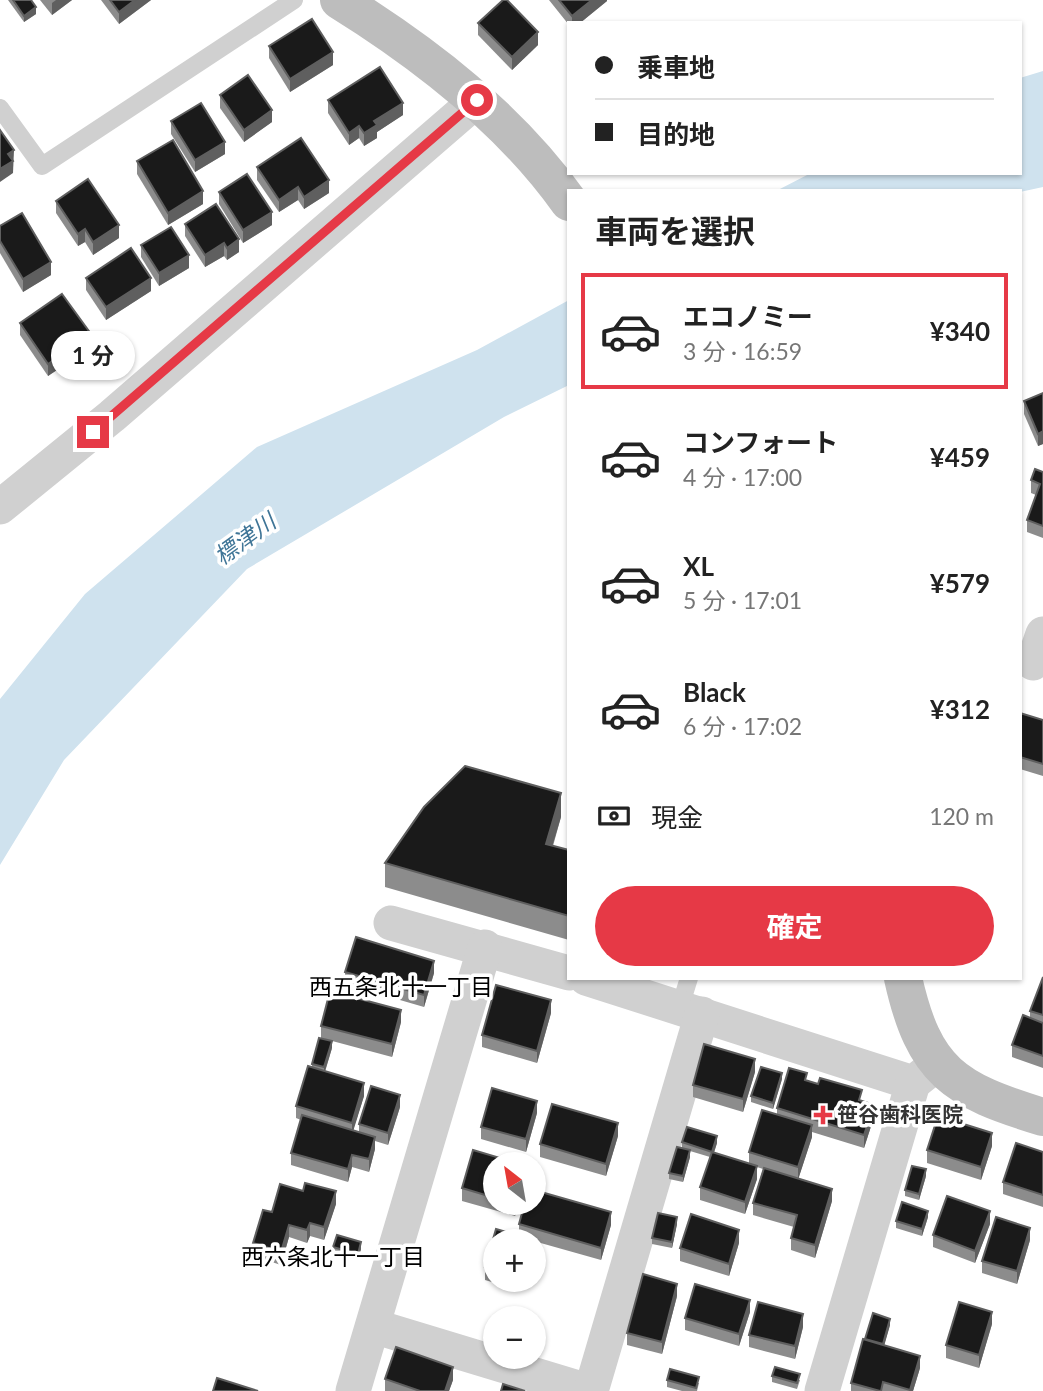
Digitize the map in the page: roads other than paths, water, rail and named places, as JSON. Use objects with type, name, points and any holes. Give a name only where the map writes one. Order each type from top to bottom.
[{"type":"main road","points":[[339,0],[477,100],[541,162],[567,199]]},
{"type":"main road","points":[[903,980],[925,1047],[925,1074],[1007,1107],[1043,1117]]},
{"type":"street","points":[[5,489],[122,407],[477,100]]},
{"type":"street","points":[[391,923],[485,947],[567,972]]},
{"type":"street","points":[[353,1391],[485,947]]},
{"type":"street","points":[[595,980],[690,1000],[925,1074],[822,1391]]},
{"type":"street","points":[[373,1326],[589,1391],[690,1000]]},
{"type":"lane","points":[[0,108],[42,166],[294,0]]},
{"type":"water","points":[[1043,71],[1043,187],[1022,192],[1022,189],[780,189],[807,175],[1022,175],[1022,77]]},
{"type":"water","name":"標津川","points":[[567,301],[567,386],[504,417],[247,569],[64,760],[0,865],[0,699],[85,594],[257,447],[477,350]]},
{"type":"place","name":"笹谷歯科医院","points":[[823,1115]]},
{"type":"district","name":"西五条北十一丁目","points":[[401,987]]},
{"type":"district","name":"西六条北十一丁目","points":[[333,1257]]}]
